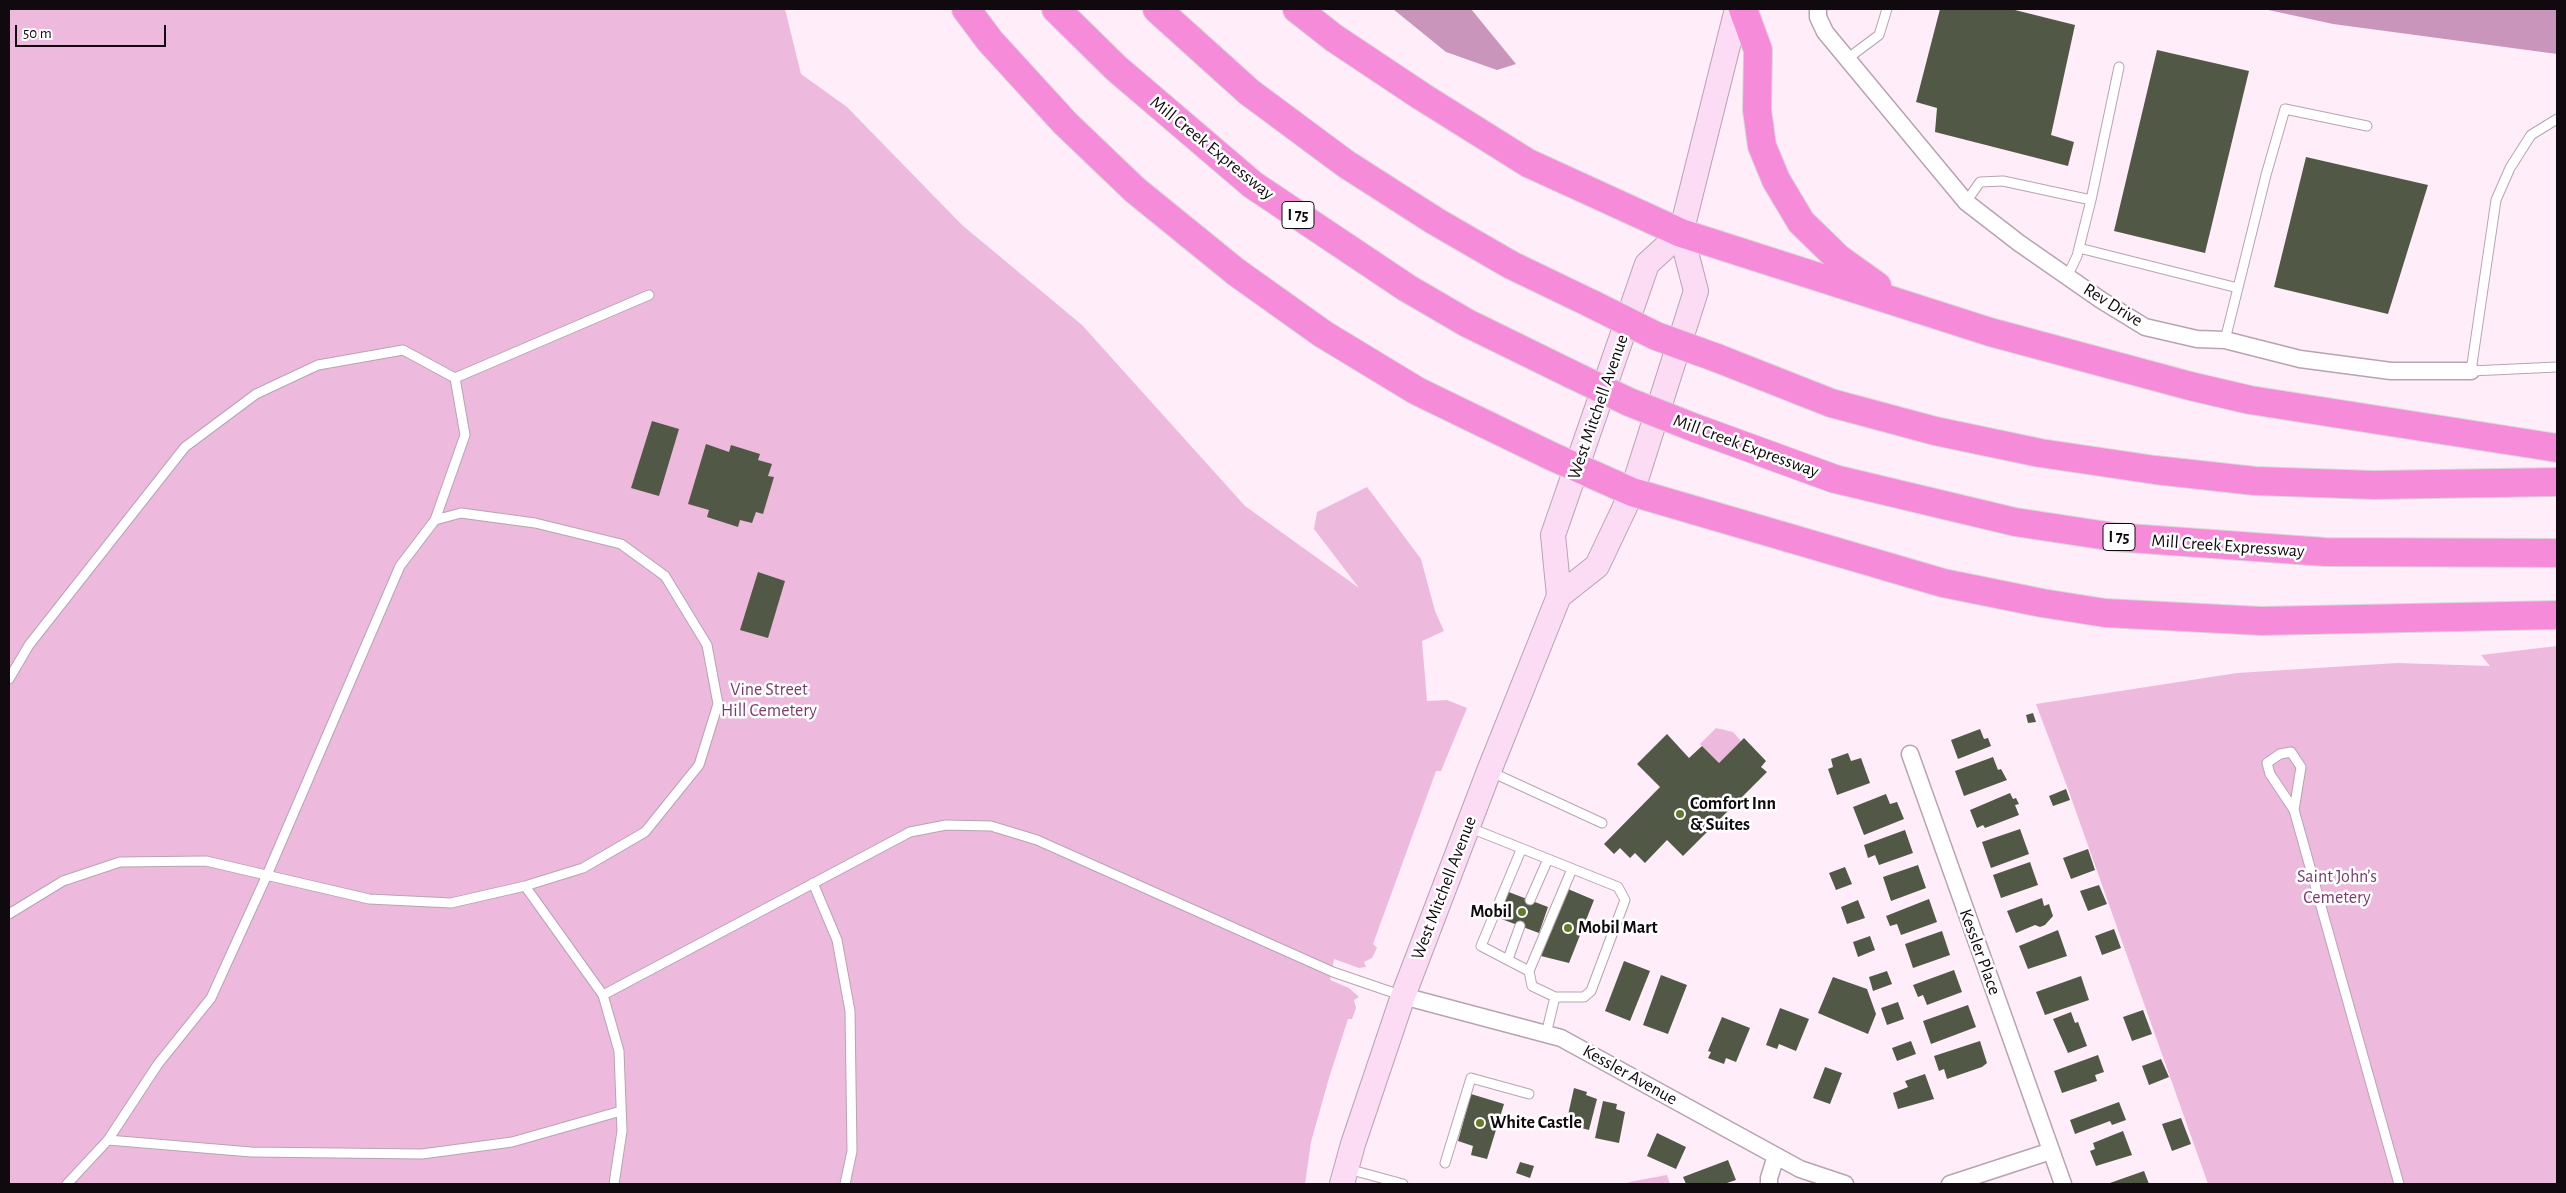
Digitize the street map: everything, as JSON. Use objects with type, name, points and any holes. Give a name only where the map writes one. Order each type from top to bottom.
[{"type":"highway","points":[[966,9],[990,41],[1065,124],[1135,190],[1236,272],[1324,334],[1417,391],[1632,492],[1943,583],[2042,603],[2105,613],[2261,622],[2557,615]]},
{"type":"highway","name":"Mill Creek Expressway","points":[[1056,9],[1116,68],[1253,185],[1407,288],[1467,323],[1573,375],[1629,402],[1695,428],[1835,478],[2015,522],[2104,535],[2214,546],[2325,552],[2557,553]]},
{"type":"highway","points":[[1157,9],[1249,92],[1346,164],[1435,221],[1511,265],[1656,336],[1831,402],[1935,430],[2040,453],[2155,470],[2265,482],[2374,484],[2557,482]]},
{"type":"highway","points":[[1297,9],[1334,38],[1528,163],[1681,233],[1990,332],[2250,400],[2557,448]]},
{"type":"highway","points":[[1743,9],[1758,50],[1757,110],[1762,146],[1776,180],[1801,222],[1838,258],[1899,302]]},
{"type":"main road","name":"West Mitchell Avenue","points":[[1559,596],[1597,566],[1632,492],[1696,291],[1681,233],[1737,9]]},
{"type":"main road","name":"West Mitchell Avenue","points":[[1344,1176],[1403,996],[1489,771],[1559,596],[1553,535],[1646,264],[1681,233]]},
{"type":"street","name":"Rev Drive","points":[[1818,9],[1818,17],[1825,32],[1966,202],[2067,277],[2145,327],[2197,339],[2224,340],[2300,359],[2391,372],[2471,371]]},
{"type":"street","name":"Kessler Place","points":[[1910,754],[2051,1151]]},
{"type":"street","name":"Kessler Avenue","points":[[1403,996],[1546,1034],[1583,1049],[1800,1169],[1845,1184]]},
{"type":"street","points":[[1950,1184],[2051,1151],[2062,1184]]},
{"type":"street","points":[[1769,1184],[1776,1156]]},
{"type":"lane","points":[[1847,59],[1879,36],[1888,9]]},
{"type":"lane","points":[[2067,277],[2079,248],[2091,200],[2119,67]]},
{"type":"lane","points":[[2224,340],[2285,109],[2367,126]]},
{"type":"lane","points":[[2471,371],[2496,200],[2510,168],[2531,135],[2557,120]]},
{"type":"lane","points":[[1966,202],[1980,182],[2003,181],[2091,200]]},
{"type":"lane","points":[[2079,248],[2238,288]]},
{"type":"lane","points":[[455,378],[649,295]]},
{"type":"lane","points":[[9,679],[29,646],[185,447],[256,394],[318,365],[403,350],[455,378]]},
{"type":"lane","name":"Rev Drive","points":[[2471,371],[2557,367]]},
{"type":"lane","points":[[67,1184],[108,1140],[158,1064],[211,998],[267,875],[400,566],[435,520],[464,435],[455,378]]},
{"type":"lane","points":[[9,914],[63,881],[120,862],[206,861],[368,899],[451,902],[525,886],[583,868],[645,832],[699,765],[718,704],[707,645],[665,576],[621,544],[535,523],[461,513],[435,520]]},
{"type":"lane","points":[[2294,810],[2301,767],[2291,752],[2280,754],[2267,763],[2270,774],[2294,810],[2399,1184]]},
{"type":"lane","points":[[1489,771],[1602,824]]},
{"type":"lane","points":[[603,995],[910,832],[946,825],[991,826],[1036,840],[1334,972],[1403,996]]},
{"type":"lane","points":[[1468,827],[1521,850],[1548,859],[1618,887],[1625,900],[1591,992],[1584,997],[1555,997],[1532,986],[1529,971],[1572,869]]},
{"type":"lane","points":[[1521,850],[1481,946],[1529,971]]},
{"type":"lane","points":[[1530,900],[1548,859]]},
{"type":"lane","points":[[813,883],[837,940],[850,1011],[852,1150],[845,1184]]},
{"type":"lane","points":[[525,886],[603,995],[619,1052],[622,1132],[614,1184]]},
{"type":"lane","points":[[1508,959],[1520,926]]},
{"type":"lane","points":[[1546,1034],[1555,997]]},
{"type":"lane","points":[[1445,1163],[1471,1078],[1530,1094]]},
{"type":"lane","points":[[108,1140],[251,1152],[422,1154],[512,1142],[621,1111]]},
{"type":"lane","points":[[1344,1176],[1402,1184]]},
{"type":"green space","name":"Vine Street Hill Cemetery","points":[[9,9],[785,9],[801,74],[847,107],[962,225],[1082,325],[1245,506],[1359,588],[1314,529],[1317,512],[1367,487],[1421,559],[1435,611],[1444,631],[1422,641],[1427,701],[1447,700],[1467,708],[1441,771],[1436,771],[1373,944],[1377,948],[1372,958],[1364,962],[1366,967],[1359,968],[1334,959],[1330,980],[1349,988],[1359,997],[1354,1000],[1356,1008],[1352,1019],[1348,1019],[1329,1078],[1311,1142],[1305,1184],[9,1184]]},
{"type":"green space","name":"Saint John’s Cemetery","points":[[2557,646],[2557,1184],[2208,1184],[2036,704],[2237,673],[2397,663],[2490,666],[2481,655]]},
{"type":"green space","points":[[1716,728],[1733,732],[1741,741],[1719,763],[1700,744]]},
{"type":"green space","points":[[1667,1175],[1670,1184],[1626,1184],[1629,1182]]},
{"type":"shaded area","points":[[1393,9],[1471,9],[1516,64],[1497,70],[1446,52]]},
{"type":"shaded area","points":[[2264,9],[2557,9],[2557,54],[2333,24]]},
{"type":"building","points":[[1940,9],[2011,9],[2075,25],[2051,135],[2074,142],[2068,166],[1935,132],[1937,108],[1916,102]]},
{"type":"building","points":[[2157,50],[2249,71],[2205,253],[2114,231]]},
{"type":"building","points":[[2306,157],[2428,185],[2388,314],[2274,287]]},
{"type":"building","points":[[652,421],[679,429],[659,496],[631,488]]},
{"type":"building","points":[[706,444],[729,452],[731,445],[760,454],[758,460],[772,464],[768,476],[774,477],[763,514],[756,512],[752,523],[740,520],[738,527],[707,517],[709,510],[688,504]]},
{"type":"building","points":[[758,572],[785,581],[768,638],[740,630]]},
{"type":"building","points":[[2033,713],[2036,722],[2028,723],[2026,715]]},
{"type":"building","points":[[1980,729],[1984,739],[1988,738],[1991,746],[1958,759],[1951,740]]},
{"type":"building","name":"Comfort Inn & Suites","points":[[1667,734],[1689,758],[1702,746],[1719,763],[1744,738],[1766,761],[1761,767],[1767,772],[1683,856],[1667,840],[1645,863],[1635,853],[1630,858],[1620,848],[1614,854],[1604,844],[1660,787],[1637,764]]},
{"type":"building","points":[[1848,753],[1851,761],[1861,758],[1870,783],[1837,795],[1828,769],[1833,767],[1831,759]]},
{"type":"building","points":[[1993,757],[1998,770],[2001,769],[2007,780],[1964,796],[1955,771]]},
{"type":"building","points":[[2066,789],[2070,800],[2053,806],[2049,796]]},
{"type":"building","points":[[2010,793],[2019,804],[2015,805],[2019,815],[1985,828],[1983,825],[1977,828],[1970,810]]},
{"type":"building","points":[[1886,794],[1890,804],[1897,802],[1904,819],[1864,835],[1853,807]]},
{"type":"building","points":[[2020,829],[2029,854],[1991,868],[1982,842]]},
{"type":"building","points":[[1905,830],[1913,853],[1879,865],[1875,855],[1868,858],[1864,845]]},
{"type":"building","points":[[2088,849],[2095,870],[2071,879],[2063,858]]},
{"type":"building","points":[[2030,862],[2038,885],[2001,898],[1993,875]]},
{"type":"building","points":[[1918,865],[1926,888],[1891,901],[1883,877]]},
{"type":"building","points":[[1845,867],[1852,884],[1836,890],[1829,873]]},
{"type":"building","points":[[2099,885],[2107,904],[2088,911],[2080,891]]},
{"type":"building","name":"Mobil Mart","points":[[1568,889],[1594,900],[1569,963],[1541,956]]},
{"type":"building","name":"Mobil","points":[[1506,891],[1548,907],[1539,933],[1496,917]]},
{"type":"building","points":[[2042,898],[2044,906],[2049,904],[2053,916],[2045,925],[2040,927],[2035,925],[2016,933],[2007,911]]},
{"type":"building","points":[[1929,899],[1937,922],[1901,935],[1897,924],[1890,926],[1886,916]]},
{"type":"building","points":[[1858,900],[1865,918],[1847,924],[1841,907]]},
{"type":"building","points":[[2114,929],[2121,948],[2102,955],[2095,936]]},
{"type":"building","points":[[2058,930],[2067,956],[2028,969],[2019,946]]},
{"type":"building","points":[[1942,931],[1950,955],[1913,968],[1905,944]]},
{"type":"building","points":[[1870,936],[1875,950],[1858,957],[1853,942]]},
{"type":"building","points":[[1624,961],[1650,971],[1630,1021],[1605,1011]]},
{"type":"building","points":[[1954,970],[1962,992],[1927,1005],[1923,995],[1918,997],[1913,985]]},
{"type":"building","points":[[1887,971],[1892,984],[1873,991],[1869,977]]},
{"type":"building","points":[[1661,975],[1687,985],[1668,1034],[1643,1025]]},
{"type":"building","points":[[2081,976],[2089,1000],[2045,1015],[2036,992]]},
{"type":"building","points":[[1833,977],[1867,989],[1876,1014],[1868,1034],[1818,1013]]},
{"type":"building","points":[[1898,1002],[1904,1019],[1887,1025],[1881,1008]]},
{"type":"building","points":[[1968,1005],[1976,1027],[1931,1044],[1923,1021]]},
{"type":"building","points":[[1780,1008],[1809,1019],[1796,1051],[1779,1044],[1777,1049],[1766,1045]]},
{"type":"building","points":[[2143,1010],[2152,1034],[2132,1041],[2123,1017]]},
{"type":"building","points":[[2071,1012],[2075,1023],[2078,1022],[2087,1046],[2068,1053],[2053,1019]]},
{"type":"building","points":[[1722,1017],[1750,1028],[1736,1062],[1726,1058],[1724,1064],[1708,1058],[1711,1052],[1708,1051]]},
{"type":"building","points":[[1911,1041],[1916,1054],[1897,1061],[1892,1048]]},
{"type":"building","points":[[1980,1041],[1987,1063],[1982,1067],[1947,1079],[1944,1069],[1939,1071],[1934,1056]]},
{"type":"building","points":[[2098,1055],[2104,1072],[2095,1075],[2097,1081],[2062,1093],[2054,1071]]},
{"type":"building","points":[[2161,1059],[2169,1077],[2149,1085],[2142,1066]]},
{"type":"building","points":[[1825,1067],[1842,1073],[1830,1104],[1813,1098]]},
{"type":"building","points":[[1925,1074],[1934,1099],[1898,1109],[1893,1093],[1908,1087],[1905,1081]]},
{"type":"building","points":[[1574,1088],[1587,1092],[1586,1095],[1597,1099],[1589,1130],[1566,1124]]},
{"type":"building","name":"White Castle","points":[[1471,1094],[1504,1104],[1487,1159],[1471,1155],[1473,1146],[1458,1141]]},
{"type":"building","points":[[1603,1101],[1617,1104],[1616,1109],[1625,1112],[1619,1143],[1595,1138]]},
{"type":"building","points":[[2119,1102],[2126,1120],[2112,1125],[2110,1121],[2075,1134],[2070,1120]]},
{"type":"building","points":[[2181,1118],[2191,1144],[2172,1151],[2162,1124]]},
{"type":"building","points":[[2123,1131],[2132,1155],[2096,1166],[2090,1151],[2095,1149],[2093,1143]]},
{"type":"building","points":[[1657,1133],[1686,1147],[1676,1169],[1647,1156]]},
{"type":"building","points":[[1728,1160],[1736,1180],[1724,1184],[1686,1184],[1683,1177]]},
{"type":"building","points":[[1520,1162],[1534,1166],[1530,1178],[1516,1173]]},
{"type":"building","points":[[2144,1171],[2149,1184],[2107,1184]]},
{"type":"place","name":"Comfort Inn & Suites","points":[[1680,814]]},
{"type":"place","name":"Mobil","points":[[1522,912]]},
{"type":"place","name":"Mobil Mart","points":[[1568,928]]},
{"type":"place","name":"White Castle","points":[[1480,1123]]}]
